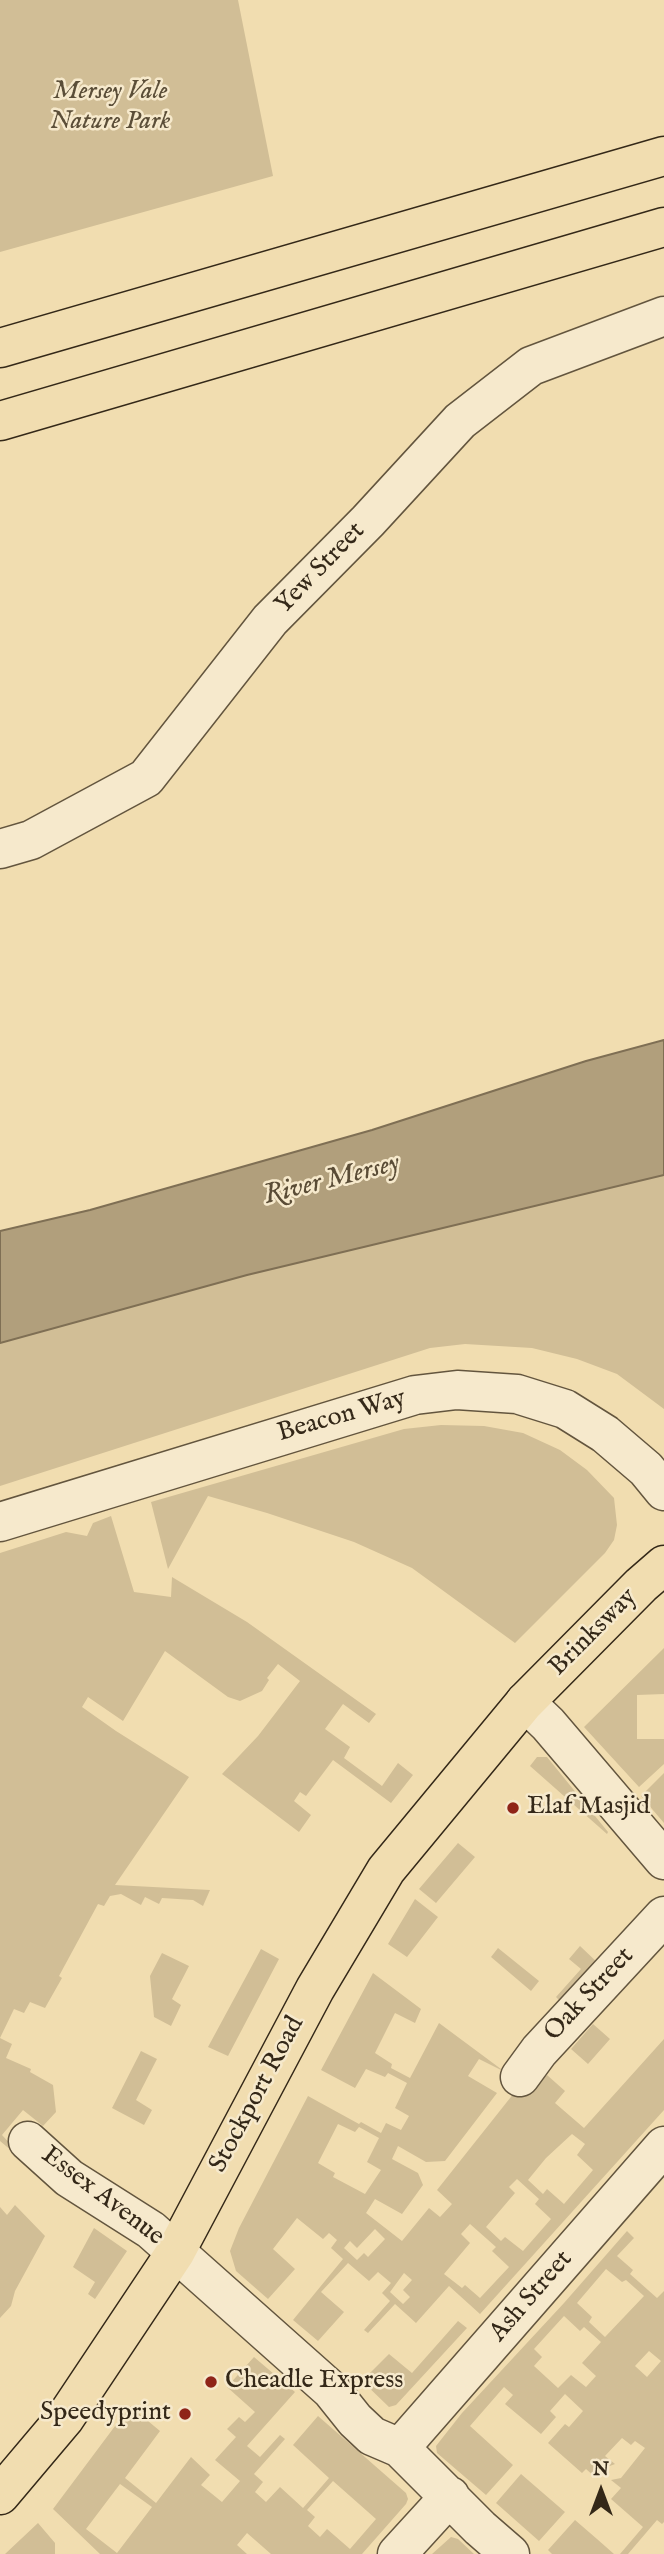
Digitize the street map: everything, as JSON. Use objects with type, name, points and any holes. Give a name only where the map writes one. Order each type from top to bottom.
[{"type":"main road","points":[[0,348],[664,156]]},
{"type":"main road","points":[[0,421],[664,227]]},
{"type":"main road","name":"Brinksway","points":[[526,1702],[664,1565]]},
{"type":"main road","name":"Stockport Road","points":[[0,2495],[65,2418],[175,2253],[314,1989],[369,1895],[394,1860],[526,1702]]},
{"type":"street","name":"Yew Street","points":[[0,849],[31,840],[146,778],[271,620],[368,521],[460,421],[530,366],[664,316]]},
{"type":"street","name":"Beacon Way","points":[[0,1522],[415,1395],[457,1390],[517,1394],[565,1409],[606,1434],[646,1469],[664,1491]]},
{"type":"street","points":[[526,1702],[664,1860]]},
{"type":"street","name":"Oak Street","points":[[520,2077],[543,2046],[664,1916]]},
{"type":"street","name":"Essex Avenue","points":[[28,2141],[69,2178],[151,2230],[331,2390],[372,2436],[400,2448],[510,2554]]},
{"type":"street","name":"Ash Street","points":[[400,2448],[664,2146]]},
{"type":"street","points":[[397,2554],[450,2496]]},
{"type":"green space","name":"Mersey Vale Nature Park","points":[[0,0],[238,0],[273,176],[0,252]]},
{"type":"green space","points":[[664,1175],[664,1409],[617,1374],[577,1359],[532,1348],[465,1344],[430,1348],[0,1486],[0,1343],[247,1275]]},
{"type":"green space","points":[[441,1425],[484,1426],[523,1433],[560,1450],[587,1470],[614,1498],[617,1525],[614,1540],[605,1553],[515,1643],[412,1568],[354,1542],[208,1496],[168,1569],[151,1502],[404,1429]]},
{"type":"green space","points":[[111,1516],[134,1592],[171,1597],[172,1577],[247,1622],[376,1714],[369,1723],[343,1704],[325,1729],[350,1747],[344,1758],[382,1786],[398,1763],[413,1775],[391,1803],[333,1760],[306,1796],[300,1792],[294,1801],[311,1815],[299,1832],[222,1774],[258,1736],[300,1681],[278,1664],[267,1678],[269,1680],[262,1691],[240,1701],[228,1697],[165,1651],[123,1721],[88,1697],[82,1707],[189,1777],[115,1885],[210,1890],[203,1906],[193,1900],[162,1898],[159,1904],[145,1897],[141,1905],[121,1894],[110,1896],[104,1906],[98,1904],[45,2008],[30,2002],[24,2013],[14,2009],[0,2038],[0,1553],[66,1532],[87,1536],[93,1523]]},
{"type":"green space","points":[[664,1648],[664,1694],[637,1695],[637,1739],[664,1739],[664,1764],[639,1787],[584,1727]]},
{"type":"green space","points":[[537,1757],[547,1757],[607,1834],[530,1766]]},
{"type":"green space","points":[[664,1773],[664,1823],[641,1796]]},
{"type":"green space","points":[[458,1843],[475,1857],[436,1903],[419,1889]]},
{"type":"green space","points":[[415,1899],[438,1917],[407,1957],[388,1944]]},
{"type":"green space","points":[[580,1946],[600,1965],[563,2004],[556,1997],[581,1969],[569,1959]]},
{"type":"green space","points":[[498,1948],[539,1981],[531,1991],[491,1957]]},
{"type":"green space","points":[[261,1949],[279,1959],[228,2056],[208,2047]]},
{"type":"green space","points":[[162,1953],[189,1966],[172,1999],[181,2005],[171,2026],[154,2017],[150,1976]]},
{"type":"green space","points":[[373,1973],[421,2009],[415,2023],[395,2013],[375,2053],[392,2064],[391,2068],[410,2078],[439,2023],[505,2072],[479,2059],[468,2076],[497,2093],[445,2161],[426,2162],[398,2146],[392,2159],[418,2173],[423,2185],[402,2214],[375,2199],[366,2213],[402,2241],[429,2208],[440,2217],[452,2204],[437,2190],[518,2088],[528,2095],[547,2075],[565,2091],[555,2103],[584,2128],[664,2039],[664,2110],[480,2314],[449,2286],[416,2323],[395,2304],[368,2333],[364,2330],[390,2301],[382,2293],[391,2283],[378,2272],[369,2281],[348,2263],[321,2292],[344,2312],[318,2341],[293,2320],[343,2259],[331,2248],[337,2240],[329,2233],[323,2239],[297,2218],[273,2249],[295,2269],[268,2299],[236,2271],[230,2251],[239,2228],[308,2096],[381,2133],[386,2123],[401,2130],[409,2116],[395,2108],[407,2083],[388,2073],[385,2077],[366,2069],[355,2088],[321,2070]],"holes":[[[338,2124],[355,2132],[359,2127],[379,2138],[367,2162],[381,2170],[365,2194],[333,2177],[335,2173],[318,2163]],[[572,2134],[585,2144],[577,2155],[593,2170],[564,2204],[547,2189],[543,2194],[528,2180],[546,2158]],[[517,2179],[539,2199],[535,2204],[551,2219],[523,2251],[505,2237],[501,2241],[486,2227],[515,2193],[509,2187]],[[470,2224],[496,2247],[492,2251],[509,2267],[480,2298],[465,2285],[462,2288],[444,2274],[470,2243],[461,2234]],[[375,2229],[385,2239],[368,2257],[364,2253],[357,2260],[344,2248],[350,2241],[357,2248]],[[404,2273],[412,2280],[403,2290],[410,2297],[403,2304],[390,2292]]]},
{"type":"green space","points":[[593,2024],[610,2039],[588,2064],[571,2049]]},
{"type":"green space","points":[[0,2038],[12,2044],[6,2058],[31,2069],[30,2072],[53,2085],[56,2112],[43,2126],[23,2110],[2,2135],[15,2149],[12,2151],[0,2141]]},
{"type":"green space","points":[[141,2051],[157,2059],[136,2100],[152,2110],[144,2125],[112,2108]]},
{"type":"green space","points":[[15,2205],[45,2236],[15,2291],[11,2306],[0,2318],[0,2207],[7,2215]]},
{"type":"green space","points":[[94,2228],[127,2251],[95,2299],[88,2294],[95,2282],[73,2267]]},
{"type":"green space","points":[[627,2231],[634,2238],[617,2256],[633,2270],[630,2274],[657,2298],[664,2291],[664,2522],[662,2524],[657,2520],[628,2554],[620,2554],[643,2527],[611,2499],[621,2488],[611,2480],[621,2478],[645,2448],[635,2441],[631,2445],[622,2438],[605,2456],[615,2464],[602,2469],[595,2477],[586,2469],[582,2473],[548,2443],[565,2424],[569,2427],[583,2411],[565,2394],[550,2411],[556,2417],[541,2434],[505,2404],[513,2395],[504,2387],[470,2426],[513,2465],[486,2495],[437,2453],[436,2446],[462,2413]],"holes":[[[606,2269],[622,2282],[626,2280],[644,2296],[605,2337],[589,2322],[592,2317],[577,2303]],[[564,2316],[580,2331],[584,2327],[601,2342],[582,2363],[596,2376],[586,2387],[571,2375],[558,2388],[534,2366],[542,2357],[534,2349]],[[649,2351],[661,2361],[647,2377],[635,2366]]]},
{"type":"green space","points":[[458,2321],[467,2328],[396,2405],[389,2407],[362,2381],[389,2354],[412,2373]]},
{"type":"green space","points":[[254,2357],[295,2392],[247,2446],[260,2457],[280,2435],[285,2439],[254,2474],[263,2482],[255,2492],[266,2502],[280,2487],[303,2508],[329,2478],[293,2445],[318,2416],[406,2493],[406,2504],[362,2554],[271,2554],[247,2533],[237,2545],[247,2554],[100,2554],[53,2509],[130,2406],[160,2431],[125,2478],[156,2503],[191,2457],[210,2475],[201,2485],[222,2502],[240,2481],[215,2460],[236,2437],[227,2429],[239,2417],[245,2422],[255,2412],[227,2387]],"holes":[[[333,2481],[376,2519],[350,2549],[327,2529],[320,2537],[308,2526],[315,2517],[307,2510]],[[120,2484],[152,2507],[117,2553],[86,2529]]]},
{"type":"green space","points":[[521,2474],[565,2512],[539,2541],[496,2503]]},
{"type":"green space","points":[[575,2520],[614,2554],[552,2554],[548,2550]]},
{"type":"green space","points":[[38,2523],[55,2543],[55,2554],[5,2554]]},
{"type":"green space","points":[[451,2537],[458,2539],[474,2554],[432,2554]]},
{"type":"water","name":"River Mersey","points":[[664,1040],[664,1175],[247,1275],[0,1343],[0,1231],[90,1210],[372,1130],[586,1061]]},
{"type":"place","name":"Elaf Masjid","points":[[513,1808]]},
{"type":"place","name":"Cheadle Express","points":[[211,2382]]},
{"type":"place","name":"Speedyprint","points":[[185,2414]]}]
